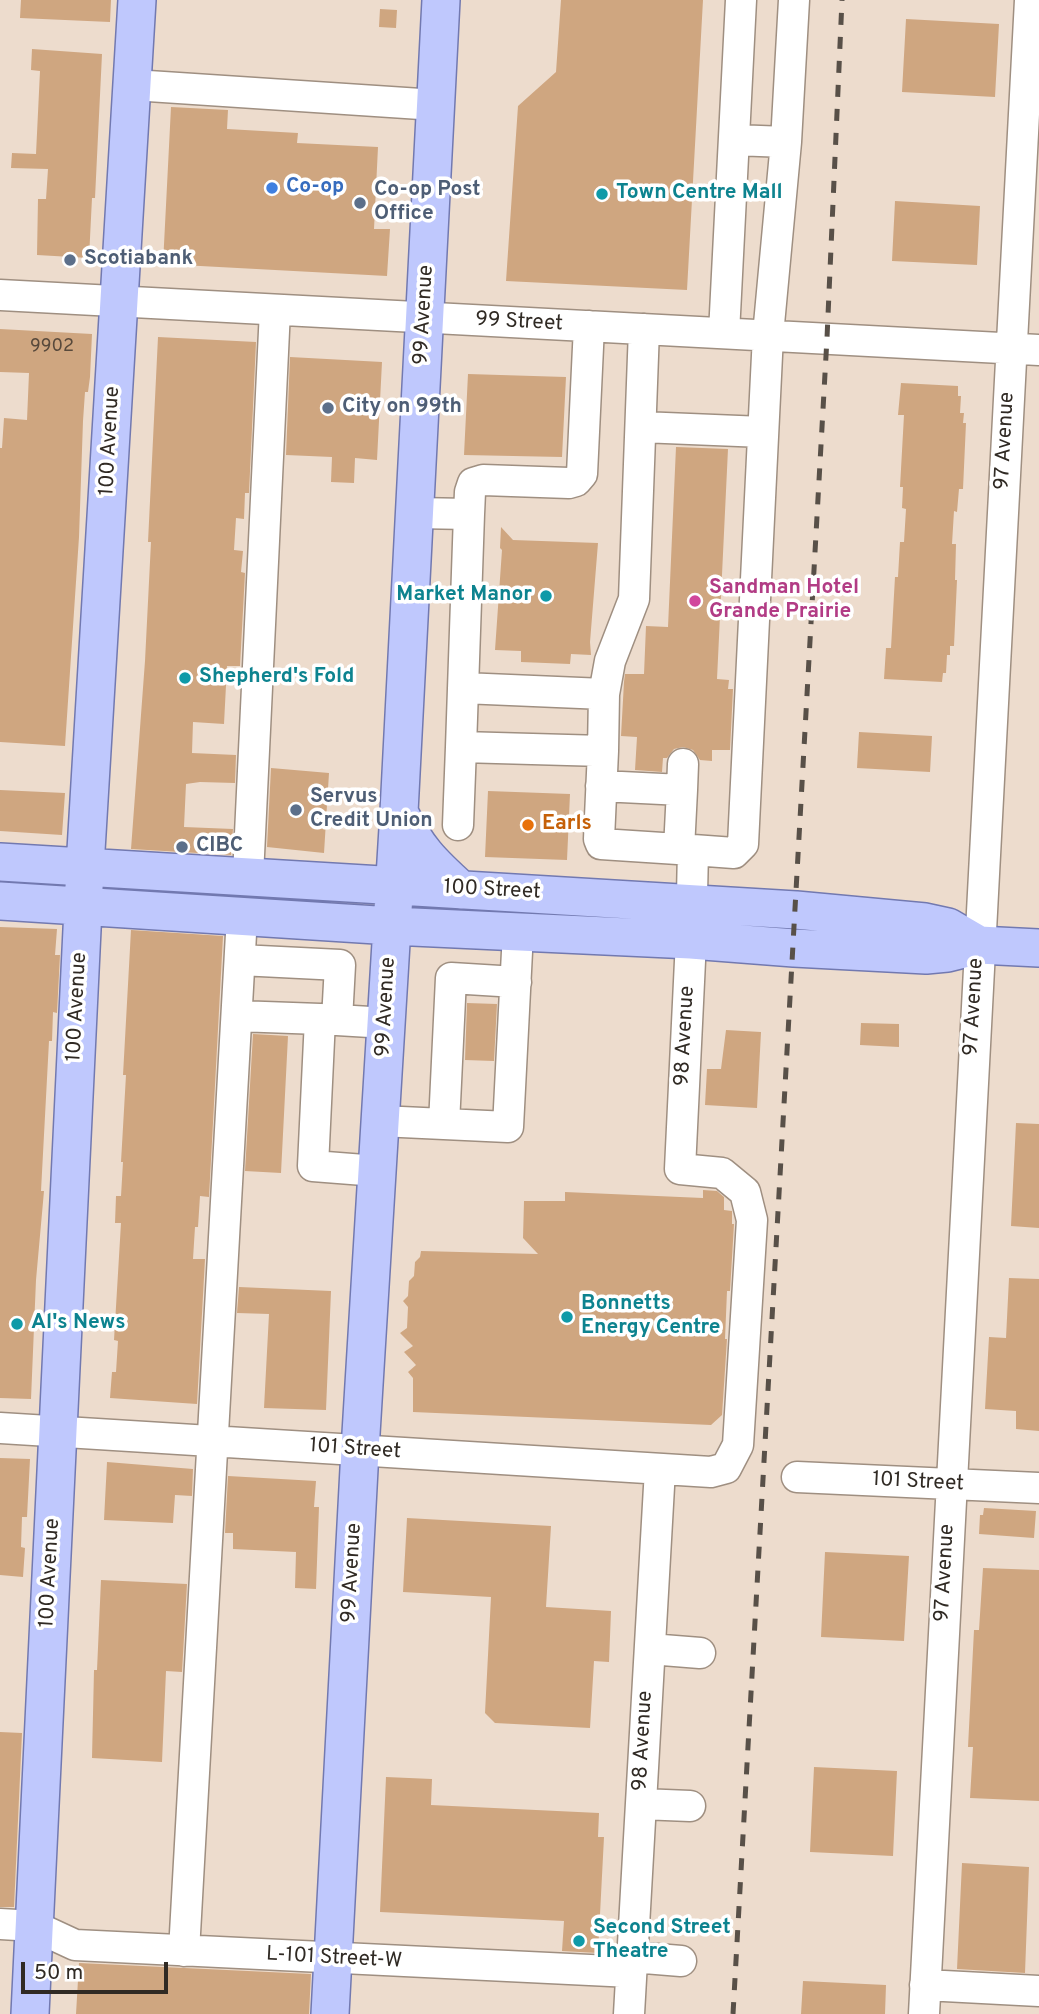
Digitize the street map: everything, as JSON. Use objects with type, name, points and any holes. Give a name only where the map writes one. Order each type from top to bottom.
[{"type":"main road","name":"100 Avenue","points":[[30,2014],[17,1925],[57,1431],[85,867],[137,0]]},
{"type":"main road","name":"99 Avenue","points":[[330,2014],[359,1450],[399,812],[441,0]]},
{"type":"main road","points":[[399,812],[413,841],[431,863],[461,890]]},
{"type":"main road","name":"100 Street","points":[[0,862],[692,902],[925,922],[948,927],[979,945]]},
{"type":"main road","name":"100 Street","points":[[0,901],[392,926],[691,940],[926,955],[979,945],[1039,948]]},
{"type":"street","points":[[724,333],[741,0]]},
{"type":"street","points":[[644,329],[634,599],[610,661],[604,694],[599,839],[601,845],[734,853],[743,844],[768,335],[786,142],[794,0]]},
{"type":"street","name":"97 Avenue","points":[[924,2014],[979,945],[1025,349],[1030,0]]},
{"type":"street","points":[[133,85],[436,105]]},
{"type":"street","points":[[734,140],[786,142]]},
{"type":"street","name":"99 Street","points":[[0,295],[1025,349]]},
{"type":"street","points":[[248,876],[275,310]]},
{"type":"street","points":[[458,825],[470,492],[473,483],[483,480],[569,483],[576,481],[582,474],[589,326]]},
{"type":"street","points":[[641,427],[763,432]]},
{"type":"street","points":[[415,513],[469,514]]},
{"type":"street","points":[[463,688],[604,694]]},
{"type":"street","points":[[461,747],[603,751]]},
{"type":"street","name":"98 Avenue","points":[[601,786],[682,777],[692,902],[680,1169],[722,1173],[745,1192],[752,1220],[738,1445],[726,1468],[711,1472]]},
{"type":"street","points":[[184,1951],[242,916]]},
{"type":"street","points":[[380,1121],[508,1127],[519,932]]},
{"type":"street","points":[[240,960],[340,965],[328,1019],[313,1166],[377,1171]]},
{"type":"street","points":[[444,1124],[452,978],[516,982]]},
{"type":"street","points":[[237,1016],[387,1023]]},
{"type":"street","name":"101 Street","points":[[0,1428],[711,1472]]},
{"type":"street","name":"98 Avenue","points":[[629,2014],[660,1469]]},
{"type":"street","name":"101 Street","points":[[797,1477],[1039,1488]]},
{"type":"street","points":[[650,1649],[700,1653]]},
{"type":"street","points":[[641,1804],[690,1806]]},
{"type":"street","name":"L-101 Street-W","points":[[17,1925],[75,1945],[184,1951],[333,1959],[631,1965],[681,1961]]},
{"type":"street","points":[[925,1985],[1039,1991]]},
{"type":"building","points":[[21,0],[111,0],[110,22],[20,18]]},
{"type":"building","name":"Town Centre Mall","points":[[561,0],[703,0],[687,290],[506,281],[518,106],[556,72]]},
{"type":"building","points":[[380,9],[397,10],[396,28],[379,27]]},
{"type":"building","points":[[906,19],[999,24],[995,97],[902,92]]},
{"type":"building","points":[[32,49],[102,54],[95,198],[92,198],[89,258],[37,255],[38,199],[46,199],[48,169],[11,168],[12,153],[36,154],[40,71],[31,70]]},
{"type":"building","name":"Co-op","points":[[171,107],[228,110],[227,129],[298,133],[297,143],[378,147],[374,229],[390,229],[387,276],[163,264]]},
{"type":"building","points":[[895,201],[980,206],[977,265],[892,261]]},
{"type":"building","points":[[0,329],[92,334],[90,377],[88,392],[85,392],[83,421],[79,537],[65,746],[0,742],[0,448],[4,418],[27,420],[29,373],[0,372]]},
{"type":"building","points":[[158,337],[256,342],[249,493],[245,493],[244,519],[236,518],[234,550],[243,551],[241,572],[245,573],[240,666],[227,666],[224,724],[193,722],[192,753],[236,755],[235,783],[186,784],[184,827],[233,829],[231,855],[131,849],[145,661]]},
{"type":"building","name":"City on 99th","points":[[290,357],[382,362],[377,460],[355,458],[354,483],[331,482],[332,457],[286,455]]},
{"type":"building","points":[[468,374],[566,377],[562,457],[464,455]]},
{"type":"building","points":[[901,383],[958,386],[958,396],[961,396],[960,413],[964,413],[963,423],[966,423],[963,489],[959,489],[957,512],[954,511],[952,544],[956,544],[957,580],[954,646],[950,646],[950,655],[947,655],[946,673],[943,673],[942,682],[884,679],[886,648],[891,648],[895,577],[898,577],[900,542],[904,542],[906,509],[902,508],[903,487],[900,487],[904,415],[898,415]]},
{"type":"building","name":"Sandman Hotel Grande Prairie","points":[[676,447],[728,449],[717,679],[729,680],[728,689],[733,689],[730,750],[712,750],[712,761],[700,760],[693,750],[683,747],[674,749],[667,758],[663,758],[662,772],[635,770],[637,737],[621,736],[625,674],[644,674],[646,626],[668,627]]},
{"type":"building","name":"Market Manor","points":[[501,527],[513,540],[598,543],[591,655],[571,654],[570,664],[521,662],[521,651],[495,650],[502,550]]},
{"type":"building","points":[[859,732],[932,736],[930,772],[857,768]]},
{"type":"building","name":"Servus Credit Union","points":[[271,768],[329,773],[324,853],[267,847]]},
{"type":"building","points":[[0,790],[65,793],[62,835],[0,831]]},
{"type":"building","name":"Earls","points":[[488,791],[570,794],[567,860],[485,857]]},
{"type":"building","points":[[0,927],[57,929],[55,955],[60,955],[57,1013],[53,1012],[52,1041],[49,1041],[41,1191],[44,1191],[36,1280],[31,1399],[0,1398]]},
{"type":"building","points":[[131,930],[223,936],[209,1197],[200,1196],[193,1259],[205,1259],[197,1404],[110,1398],[112,1372],[116,1372],[118,1341],[114,1340],[121,1223],[115,1223],[116,1196],[121,1196],[123,1162],[126,1075],[123,1075]]},
{"type":"building","points":[[467,1003],[497,1004],[494,1061],[465,1060]]},
{"type":"building","points":[[861,1023],[899,1024],[899,1047],[860,1045]]},
{"type":"building","points":[[726,1030],[761,1032],[757,1108],[705,1105],[707,1069],[721,1069]]},
{"type":"building","points":[[253,1034],[288,1036],[281,1173],[245,1171]]},
{"type":"building","points":[[1016,1123],[1039,1124],[1039,1228],[1011,1226]]},
{"type":"building","name":"Bonnetts Energy Centre","points":[[703,1190],[717,1191],[724,1197],[724,1210],[732,1211],[734,1224],[730,1291],[727,1291],[722,1415],[711,1425],[413,1412],[413,1378],[408,1372],[416,1365],[404,1352],[413,1346],[400,1333],[407,1328],[408,1307],[403,1301],[408,1296],[409,1281],[414,1276],[415,1262],[421,1251],[538,1254],[523,1238],[524,1201],[565,1201],[565,1192],[703,1198]]},
{"type":"building","points":[[1009,1278],[1039,1279],[1039,1431],[1016,1429],[1016,1411],[985,1409],[989,1337],[1006,1338]]},
{"type":"building","points":[[239,1287],[331,1291],[326,1410],[264,1408],[269,1314],[237,1313]]},
{"type":"building","points":[[0,1458],[30,1459],[27,1517],[22,1517],[21,1547],[25,1548],[23,1577],[0,1575]]},
{"type":"building","points":[[107,1462],[193,1469],[192,1496],[175,1495],[173,1523],[104,1520]]},
{"type":"building","points":[[228,1476],[316,1481],[314,1507],[319,1507],[316,1589],[295,1588],[296,1552],[233,1549],[233,1533],[225,1533]]},
{"type":"building","points":[[984,1508],[1036,1511],[1034,1538],[979,1534],[980,1515],[983,1515]]},
{"type":"building","points":[[407,1518],[551,1526],[546,1607],[611,1611],[609,1662],[594,1661],[590,1728],[495,1723],[485,1713],[491,1597],[403,1592]]},
{"type":"building","points":[[825,1552],[909,1556],[904,1641],[821,1637]]},
{"type":"building","points":[[983,1568],[1039,1570],[1039,1801],[970,1798],[973,1747],[968,1747],[974,1630],[979,1630]]},
{"type":"building","points":[[101,1580],[187,1584],[182,1672],[166,1671],[162,1762],[92,1758],[94,1670],[97,1670]]},
{"type":"building","points":[[0,1732],[22,1733],[14,1907],[0,1907]]},
{"type":"building","points":[[814,1767],[897,1771],[893,1856],[810,1852]]},
{"type":"building","points":[[386,1777],[432,1779],[431,1805],[599,1813],[598,1837],[604,1837],[598,1953],[562,1951],[564,1921],[380,1912]]},
{"type":"building","points":[[962,1863],[1029,1867],[1025,1973],[957,1969]]},
{"type":"building","points":[[79,1963],[311,1974],[309,2014],[76,2014]]},
{"type":"building","points":[[803,1981],[886,1985],[885,2014],[801,2014]]},
{"type":"railway","points":[[733,2014],[827,338],[842,0]]},
{"type":"place","name":"Co-op","points":[[272,188]]},
{"type":"place","name":"Town Centre Mall","points":[[602,194]]},
{"type":"place","name":"Co-op Post Office","points":[[360,203]]},
{"type":"place","name":"Scotiabank","points":[[70,260]]},
{"type":"place","name":"City on 99th","points":[[328,408]]},
{"type":"place","name":"Market Manor","points":[[546,596]]},
{"type":"place","name":"Sandman Hotel Grande Prairie","points":[[695,601]]},
{"type":"place","name":"Shepherd's Fold","points":[[185,678]]},
{"type":"place","name":"Servus Credit Union","points":[[296,810]]},
{"type":"place","name":"Earls","points":[[528,825]]},
{"type":"place","name":"CIBC","points":[[182,847]]},
{"type":"place","name":"Bonnetts Energy Centre","points":[[567,1317]]},
{"type":"place","name":"Al's News","points":[[17,1324]]},
{"type":"place","name":"Second Street Theatre","points":[[579,1941]]}]
